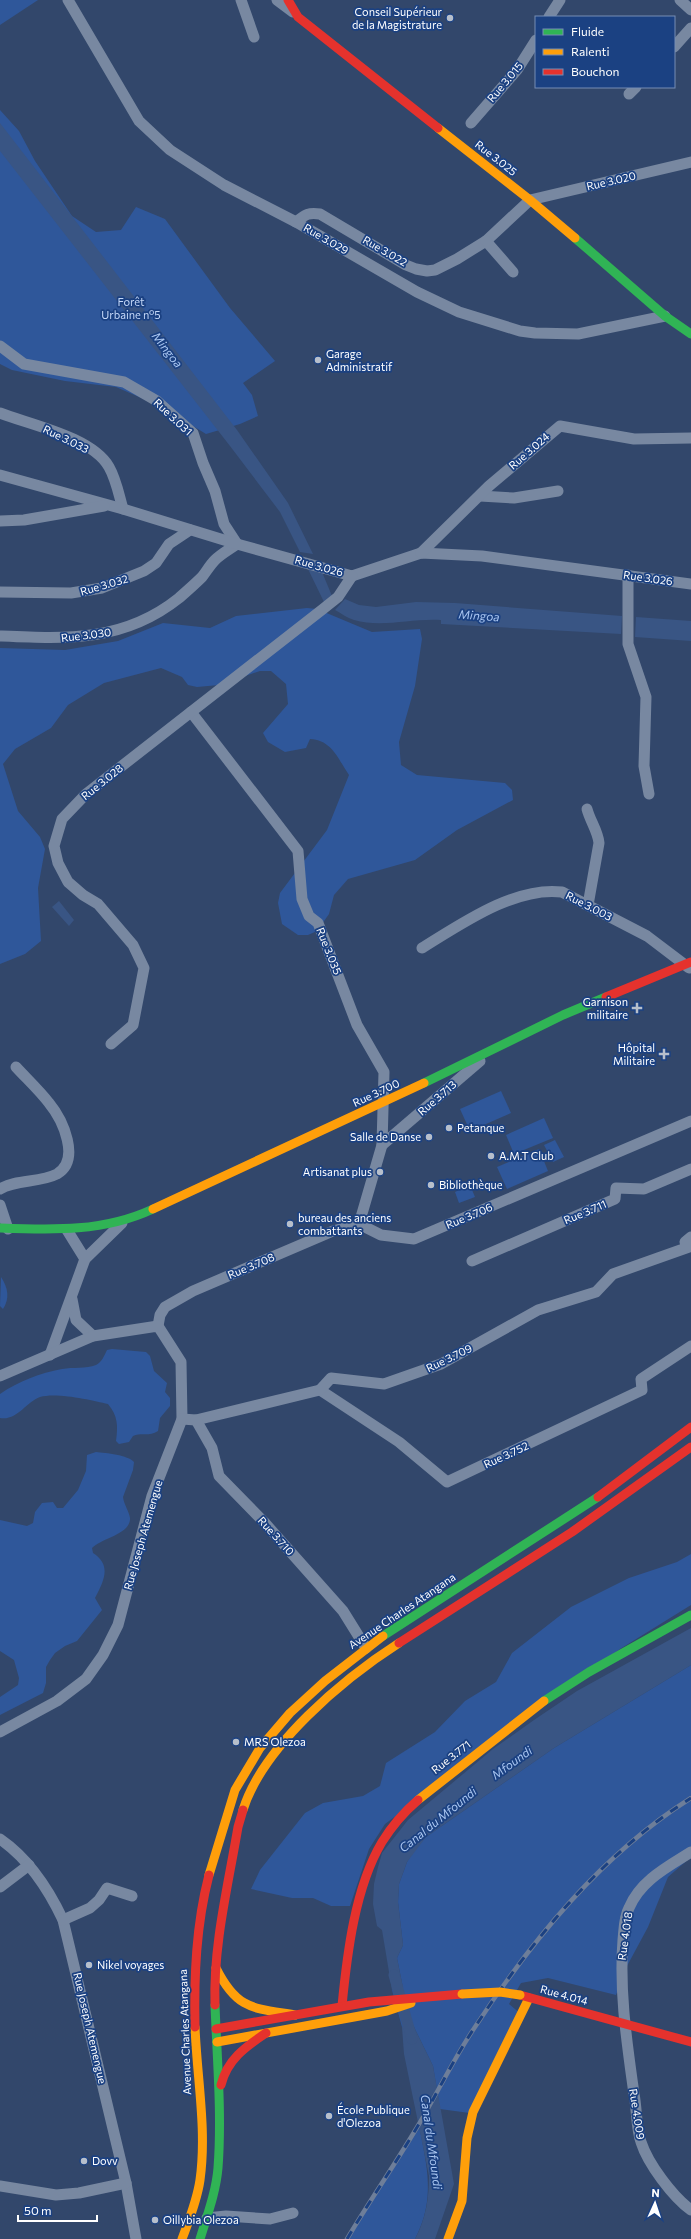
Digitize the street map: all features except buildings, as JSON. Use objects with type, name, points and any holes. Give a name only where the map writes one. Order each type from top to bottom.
[{"type":"main road","name":"Rue 3.025","points":[[288,0],[298,16],[530,200],[665,316],[691,334]]},
{"type":"main road","name":"Rue 3.700","points":[[4,1228],[66,1230],[122,1223],[183,1197],[492,1051],[563,1015],[688,965]]},
{"type":"main road","name":"Avenue Charles Atangana","points":[[182,2239],[196,2202],[201,2167],[201,2117],[196,2047],[195,1955],[203,1900],[212,1859],[237,1786],[257,1755],[283,1721],[317,1688],[366,1648],[564,1519],[662,1451],[691,1427]]},
{"type":"main road","points":[[200,2239],[207,2218],[218,2169],[219,2098],[215,1966],[230,1869],[242,1813],[248,1795],[267,1765],[293,1732],[325,1700],[373,1660],[572,1532],[691,1447]]},
{"type":"main road","name":"Rue 3.771","points":[[342,2006],[344,1973],[366,1881],[382,1843],[411,1806],[430,1789],[529,1712],[576,1680],[691,1615]]},
{"type":"main road","points":[[206,2037],[202,1982],[211,1899],[212,1859]]},
{"type":"main road","points":[[215,1966],[225,1987],[234,1999],[243,2004],[261,2009],[295,2015]]},
{"type":"main road","name":"Rue 4.014","points":[[216,2028],[342,2006],[392,1999],[500,1992],[520,1995],[691,2042]]},
{"type":"main road","name":"Rue 4.014","points":[[217,2042],[387,2011],[428,1997]]},
{"type":"main road","points":[[448,2239],[462,2201],[467,2138],[473,2112],[529,1998]]},
{"type":"main road","points":[[196,2047],[216,2028]]},
{"type":"main road","points":[[219,2098],[222,2082],[228,2065],[241,2050],[266,2033]]},
{"type":"main road","points":[[206,2037],[217,2042]]},
{"type":"street","name":"Rue 3.029","points":[[68,0],[139,121],[176,154],[224,185],[296,222],[417,292],[459,312],[520,331],[535,334],[578,334],[665,316]]},
{"type":"street","points":[[241,0],[254,37]]},
{"type":"street","points":[[277,0],[298,16]]},
{"type":"street","points":[[550,16],[560,0]]},
{"type":"street","points":[[680,0],[691,10]]},
{"type":"street","points":[[675,45],[691,28]]},
{"type":"street","name":"Rue 3.015","points":[[471,122],[517,70],[535,42]]},
{"type":"street","name":"Rue 3.020","points":[[530,200],[691,162]]},
{"type":"street","name":"Rue 3.022","points":[[296,222],[311,212],[320,214],[406,265],[427,271],[435,270],[457,259],[486,241],[530,200]]},
{"type":"street","points":[[486,241],[513,272]]},
{"type":"street","name":"Rue 3.031","points":[[0,346],[24,364],[124,382],[157,401],[193,433],[203,464],[215,490],[224,524],[237,544]]},
{"type":"street","name":"Rue 3.033","points":[[0,413],[52,430],[87,447],[106,462],[110,469],[123,508]]},
{"type":"street","name":"Rue 3.024","points":[[422,553],[480,496],[560,426],[634,439],[691,438]]},
{"type":"street","name":"Rue 3.026","points":[[0,475],[123,508],[237,544],[352,576],[422,553],[482,556],[691,584]]},
{"type":"street","points":[[480,496],[514,498],[558,491]]},
{"type":"street","points":[[0,521],[24,520],[108,505]]},
{"type":"street","name":"Rue 3.032","points":[[0,592],[71,593],[102,588],[144,571],[156,563],[169,544],[190,530]]},
{"type":"street","name":"Rue 3.030","points":[[0,636],[82,638],[108,634],[135,625],[156,614],[180,597],[202,577],[214,560],[237,544]]},
{"type":"street","points":[[628,575],[628,644],[646,697],[644,766],[649,794]]},
{"type":"street","name":"Rue 3.028","points":[[111,1044],[133,1025],[144,968],[132,945],[98,904],[83,895],[68,882],[58,863],[54,846],[62,819],[86,794],[323,610],[338,597],[352,576]]},
{"type":"street","name":"Rue 3.035","points":[[191,712],[298,851],[302,899],[309,916],[318,923],[357,1024],[384,1072],[384,1102]]},
{"type":"street","points":[[587,809],[591,822],[598,835],[599,843],[588,905]]},
{"type":"street","name":"Rue 3.003","points":[[422,948],[508,900],[529,894],[551,891],[562,892],[647,936],[688,965]]},
{"type":"street","name":"Rue 3.713","points":[[382,1146],[492,1051]]},
{"type":"street","points":[[0,1189],[56,1175],[65,1168],[68,1159],[68,1147],[57,1116],[50,1103],[16,1067]]},
{"type":"street","points":[[359,1224],[382,1146],[384,1102]]},
{"type":"street","name":"Rue 3.706","points":[[359,1224],[381,1235],[414,1240],[691,1121]]},
{"type":"street","name":"Rue 3.711","points":[[472,1261],[615,1199],[616,1188],[644,1189],[691,1169]]},
{"type":"street","points":[[0,1205],[4,1228]]},
{"type":"street","points":[[50,1356],[85,1259],[122,1223]]},
{"type":"street","name":"Rue 3.708","points":[[158,1326],[160,1315],[166,1307],[193,1291],[333,1231],[359,1224]]},
{"type":"street","points":[[66,1230],[85,1259]]},
{"type":"street","name":"Rue 3.709","points":[[182,1419],[196,1420],[320,1390],[331,1378],[384,1384],[441,1364],[538,1310],[596,1292],[613,1274],[689,1247],[685,1242],[691,1237]]},
{"type":"street","points":[[72,1296],[76,1320],[94,1336]]},
{"type":"street","points":[[0,1376],[94,1336],[158,1326]]},
{"type":"street","name":"Rue Joseph Atemengue","points":[[0,1732],[44,1709],[86,1679],[103,1655],[118,1625],[137,1558],[152,1496],[182,1419],[181,1362],[158,1326]]},
{"type":"street","name":"Rue 3.752","points":[[320,1390],[399,1442],[447,1482],[642,1390],[641,1379],[691,1346]]},
{"type":"street","name":"Rue 3.710","points":[[196,1420],[212,1448],[219,1476],[264,1522],[342,1611],[366,1648]]},
{"type":"street","name":"Rue Joseph Atemengue","points":[[0,1838],[29,1865],[50,1892],[63,1920],[126,2183],[136,2239]]},
{"type":"street","name":"Rue 4.018","points":[[624,2024],[621,1964],[628,1910],[635,1894],[659,1872],[691,1852]]},
{"type":"street","points":[[0,1887],[29,1865]]},
{"type":"street","points":[[63,1920],[90,1908],[99,1900],[107,1888],[132,1896]]},
{"type":"street","name":"Rue 4.009","points":[[624,2024],[641,2142],[660,2177],[679,2201],[691,2210]]},
{"type":"street","points":[[0,2186],[56,2195],[79,2193],[126,2183]]},
{"type":"street","points":[[207,2218],[226,2216],[270,2219],[293,2213]]},
{"type":"green space","points":[[0,0],[38,0],[0,25]]},
{"type":"green space","name":"Forêt Urbaine n°5","points":[[0,110],[19,131],[35,161],[72,216],[96,232],[121,230],[136,207],[165,219],[230,308],[275,361],[243,383],[252,395],[258,416],[240,424],[206,434],[162,407],[116,387],[65,381],[12,370],[0,364]]},
{"type":"green space","points":[[307,608],[317,609],[372,632],[420,629],[422,639],[415,686],[399,742],[401,765],[417,775],[505,783],[512,790],[513,800],[457,830],[415,860],[348,879],[334,895],[329,914],[317,931],[308,935],[298,935],[282,924],[278,903],[280,893],[327,830],[349,775],[334,751],[318,740],[310,739],[306,748],[285,752],[268,742],[263,733],[288,704],[286,684],[271,671],[260,671],[219,685],[197,687],[188,685],[182,677],[161,668],[104,683],[68,705],[51,728],[15,749],[3,764],[18,811],[40,837],[45,849],[38,888],[41,941],[25,954],[0,964],[0,648],[65,650],[118,641],[163,623],[210,628],[236,616]]},
{"type":"green space","points":[[501,1091],[511,1113],[470,1131],[460,1109]]},
{"type":"green space","points":[[544,1118],[553,1138],[514,1154],[506,1135]]},
{"type":"green space","points":[[555,1140],[564,1157],[553,1162],[544,1145]]},
{"type":"green space","points":[[539,1149],[548,1171],[507,1189],[497,1167]]},
{"type":"green space","points":[[470,1185],[475,1197],[459,1203],[455,1192]]},
{"type":"green space","points":[[1,1277],[7,1293],[7,1301],[3,1309],[0,1306]]},
{"type":"green space","points":[[112,1349],[146,1352],[150,1356],[154,1371],[167,1383],[165,1392],[170,1398],[170,1406],[160,1418],[158,1431],[155,1433],[136,1435],[133,1436],[129,1442],[119,1444],[116,1441],[117,1426],[114,1413],[108,1404],[55,1395],[35,1399],[11,1417],[0,1418],[0,1394],[7,1389],[22,1381],[46,1373],[62,1369],[96,1365],[101,1361],[107,1350]]},
{"type":"green space","points":[[96,1452],[122,1456],[134,1462],[133,1470],[123,1497],[130,1518],[129,1523],[121,1532],[92,1548],[93,1553],[103,1563],[104,1568],[103,1579],[95,1598],[102,1610],[77,1641],[65,1646],[55,1653],[50,1660],[46,1667],[46,1683],[43,1693],[0,1715],[0,1697],[18,1685],[19,1678],[14,1660],[0,1651],[0,1520],[27,1526],[33,1523],[35,1512],[42,1503],[53,1502],[57,1508],[63,1508],[78,1490],[86,1471],[87,1455]]},
{"type":"green space","points":[[691,1554],[691,1605],[620,1649],[385,1824],[369,1849],[350,1906],[331,1906],[313,1898],[292,1898],[251,1889],[260,1870],[305,1813],[323,1803],[363,1796],[380,1786],[386,1763],[435,1732],[465,1701],[496,1682],[512,1653],[571,1607],[629,1578],[677,1562]]},
{"type":"green space","points":[[691,1665],[691,1857],[668,1877],[648,1927],[627,1966],[616,1995],[548,1978],[521,1983],[509,2004],[521,2014],[477,2114],[440,2109],[433,2066],[413,2025],[402,2027],[392,1990],[403,1988],[397,1958],[403,1945],[398,1902],[399,1884],[407,1862],[415,1848],[426,1837],[554,1748]]},
{"type":"green space","points":[[419,2125],[427,2169],[428,2196],[422,2224],[415,2239],[347,2239],[372,2195]]},
{"type":"water","name":"Mingoa","points":[[0,123],[237,430],[288,503],[313,554],[300,552],[280,512],[0,151]]},
{"type":"water","points":[[308,569],[322,572],[332,596],[324,602]]},
{"type":"water","name":"Mingoa","points":[[345,599],[359,605],[376,607],[416,602],[455,603],[622,616],[621,634],[441,624],[441,620],[386,623],[365,622],[346,617],[335,610]]},
{"type":"water","points":[[636,617],[691,621],[691,641],[635,637]]},
{"type":"water","points":[[59,901],[74,920],[69,926],[52,907]]},
{"type":"water","name":"Mfoundi","points":[[691,1628],[691,1665],[554,1748],[426,1837],[407,1862],[399,1884],[398,1902],[403,1945],[397,1958],[403,1988],[392,1990],[382,1930],[377,1926],[373,1904],[374,1884],[382,1853],[408,1820],[493,1749],[534,1720],[577,1691]]},
{"type":"water","points":[[413,2025],[433,2066],[454,2184],[435,2239],[415,2239],[422,2224],[426,2208],[429,2176],[404,2054],[402,2027]]},
{"type":"waterway","name":"Canal du Mfoundi","points":[[394,1975],[412,2039]]},
{"type":"railway","points":[[347,2239],[419,2124],[467,2039],[520,1962],[571,1901],[599,1872],[628,1845],[659,1820],[691,1798]]},
{"type":"traffic: fast","points":[[575,238],[665,316],[691,334]]},
{"type":"traffic: fast","points":[[424,1083],[563,1015],[606,997]]},
{"type":"traffic: fast","points":[[0,1228],[59,1229],[97,1226],[135,1217],[153,1209]]},
{"type":"traffic: fast","points":[[383,1636],[598,1497]]},
{"type":"traffic: fast","points":[[544,1701],[589,1672],[691,1615]]},
{"type":"traffic: fast","points":[[200,2239],[213,2195],[218,2168],[219,2107],[215,2005]]},
{"type":"traffic: slow","points":[[438,128],[530,200],[575,238]]},
{"type":"traffic: slow","points":[[153,1209],[424,1083]]},
{"type":"traffic: slow","points":[[209,1875],[235,1790],[260,1748],[290,1713],[325,1681],[383,1636]]},
{"type":"traffic: slow","points":[[243,1810],[253,1786],[268,1762],[286,1739],[330,1695],[354,1675],[399,1643]]},
{"type":"traffic: slow","points":[[418,1800],[544,1701]]},
{"type":"traffic: slow","points":[[216,1968],[231,1992],[248,2005],[268,2011],[295,2015]]},
{"type":"traffic: slow","points":[[462,1994],[500,1992],[520,1995]]},
{"type":"traffic: slow","points":[[448,2239],[462,2201],[467,2138],[473,2112],[529,1998]]},
{"type":"traffic: slow","points":[[217,2042],[387,2011],[411,2003]]},
{"type":"traffic: slow","points":[[182,2239],[197,2195],[202,2161],[202,2123],[195,2027]]},
{"type":"traffic: jam","points":[[288,0],[298,17],[438,128]]},
{"type":"traffic: jam","points":[[606,997],[691,962]]},
{"type":"traffic: jam","points":[[598,1497],[691,1427]]},
{"type":"traffic: jam","points":[[399,1643],[572,1532],[691,1447]]},
{"type":"traffic: jam","points":[[342,2006],[350,1943],[365,1879],[386,1836],[398,1820],[418,1800]]},
{"type":"traffic: jam","points":[[215,2005],[216,1961],[219,1938],[238,1827],[243,1810]]},
{"type":"traffic: jam","points":[[195,2027],[197,1951],[201,1913],[209,1875]]},
{"type":"traffic: jam","points":[[216,2029],[369,2002],[462,1994]]},
{"type":"traffic: jam","points":[[520,1995],[691,2042]]},
{"type":"traffic: jam","points":[[221,2085],[232,2061],[244,2049],[266,2033]]},
{"type":"place","name":"Conseil Supérieur de la Magistrature","points":[[450,18]]},
{"type":"place","name":"Garage Administratif","points":[[318,360]]},
{"type":"place","name":"Garnison militaire","points":[[637,1008]]},
{"type":"place","name":"Hôpital Militaire","points":[[664,1054]]},
{"type":"place","name":"Petanque","points":[[449,1128]]},
{"type":"place","name":"Salle de Danse","points":[[429,1137]]},
{"type":"place","name":"A.M.T Club","points":[[491,1156]]},
{"type":"place","name":"Artisanat plus","points":[[380,1172]]},
{"type":"place","name":"Bibliothèque","points":[[431,1185]]},
{"type":"place","name":"bureau des anciens combattants","points":[[290,1224]]},
{"type":"place","name":"MRS Olezoa","points":[[236,1742]]},
{"type":"place","name":"Nikel voyages","points":[[89,1965]]},
{"type":"place","name":"École Publique d'Olezoa","points":[[329,2116]]},
{"type":"place","name":"Dovv","points":[[84,2161]]},
{"type":"place","name":"Oillybia Olezoa","points":[[155,2220]]}]
